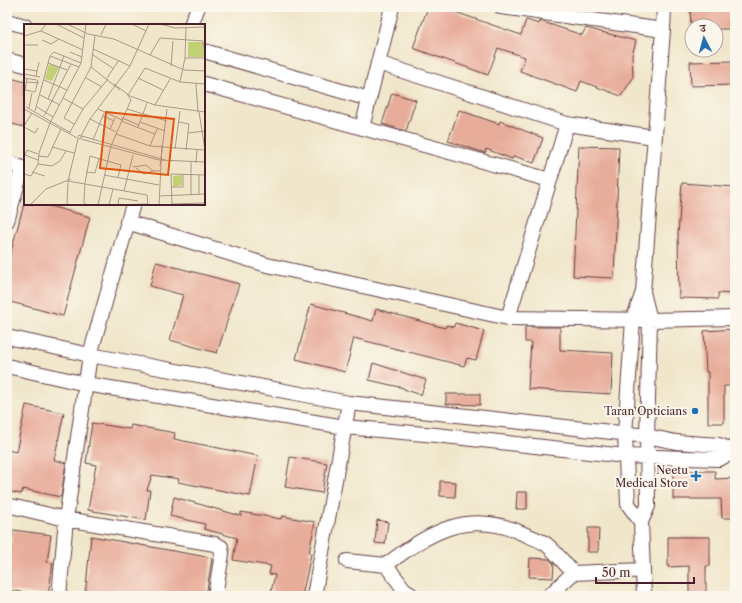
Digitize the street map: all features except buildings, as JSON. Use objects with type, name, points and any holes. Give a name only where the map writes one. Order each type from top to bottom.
[{"type":"street","points":[[191,24],[198,7]]},
{"type":"street","points":[[362,128],[392,7]]},
{"type":"street","points":[[501,7],[664,30]]},
{"type":"street","points":[[641,522],[628,504],[625,434],[633,320],[643,292],[654,137],[664,30],[664,7]]},
{"type":"street","points":[[7,21],[24,26]]},
{"type":"street","points":[[205,51],[369,99]]},
{"type":"street","points":[[7,60],[24,65]]},
{"type":"street","points":[[378,63],[567,124],[654,137]]},
{"type":"street","points":[[205,84],[550,180]]},
{"type":"street","points":[[508,318],[567,124]]},
{"type":"street","points":[[7,162],[23,168],[7,221]]},
{"type":"street","points":[[59,596],[66,519],[90,355],[127,222],[129,205]]},
{"type":"street","points":[[127,222],[267,265],[508,318],[633,320],[735,318]]},
{"type":"street","points":[[643,292],[650,320],[647,436],[648,506],[641,522],[644,596]]},
{"type":"street","points":[[7,337],[90,355],[349,403],[647,436],[676,442],[719,445],[735,451]]},
{"type":"street","points":[[7,366],[86,384],[345,427],[436,435],[625,456],[718,459],[735,451]]},
{"type":"street","points":[[314,596],[349,403]]},
{"type":"street","points":[[7,505],[66,519],[215,544],[221,547],[222,554],[215,596]]},
{"type":"street","points":[[348,561],[386,565],[412,545],[428,536],[450,527],[471,523],[486,523],[512,529],[546,544],[573,573]]},
{"type":"street","points":[[386,565],[403,588],[412,596]]},
{"type":"street","points":[[549,596],[573,573],[643,570]]},
{"type":"place","name":"Taran Opticians","points":[[695,411]]},
{"type":"place","name":"Neetu Medical Store","points":[[696,476]]}]
